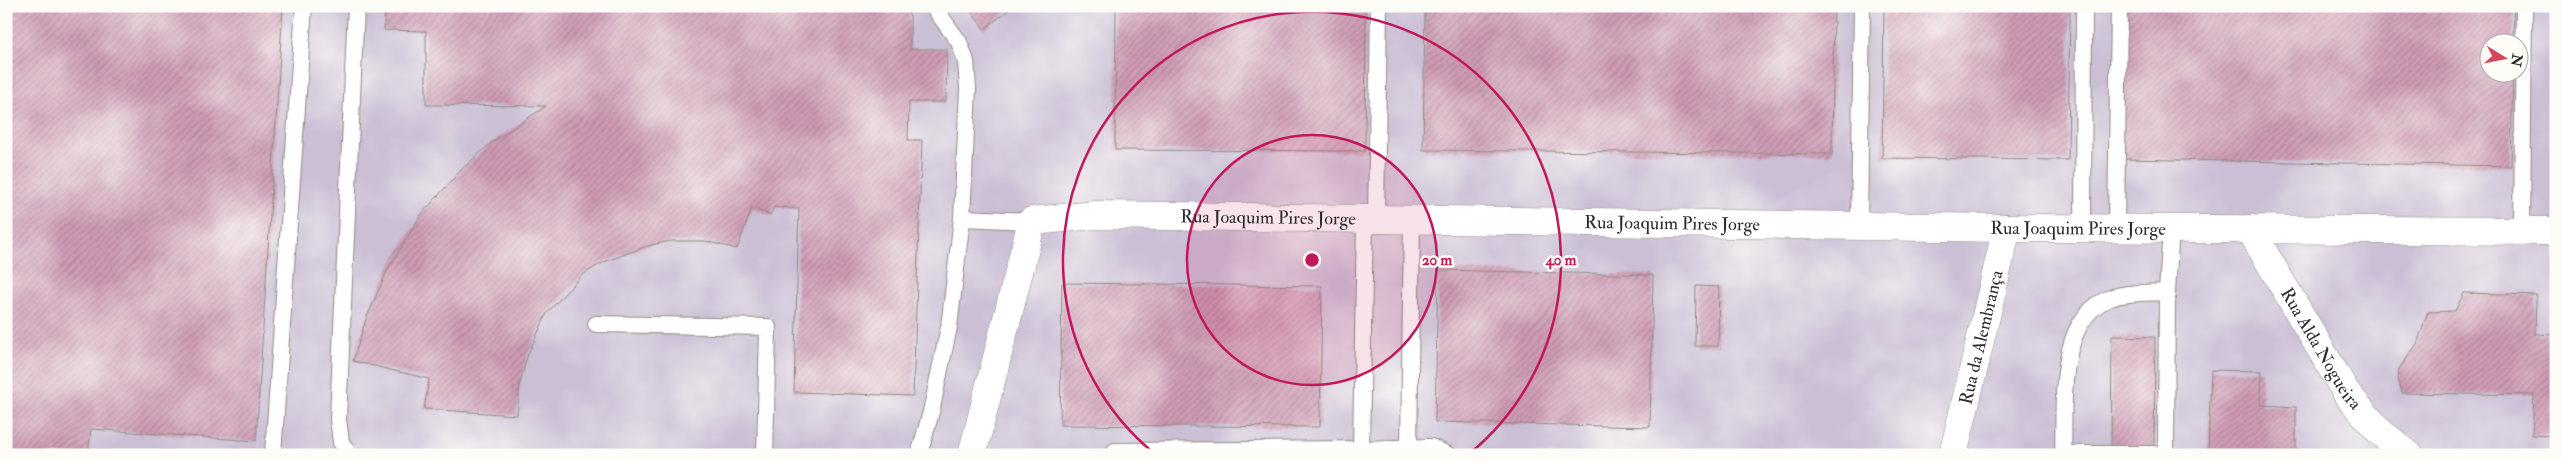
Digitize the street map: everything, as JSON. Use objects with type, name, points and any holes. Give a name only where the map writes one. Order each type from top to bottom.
[{"type":"street","name":"Rua Joaquim Pires Jorge","points":[[1032,221],[1096,216],[1371,218],[2007,228],[2556,231]]},
{"type":"street","points":[[972,455],[1032,221]]},
{"type":"street","name":"Rua da Alembrança","points":[[1953,452],[2007,228]]},
{"type":"street","name":"Rua Alda Nogueira","points":[[2250,229],[2347,394],[2380,432],[2409,455]]},
{"type":"lane","points":[[273,455],[304,6]]},
{"type":"lane","points":[[349,455],[341,442],[338,419],[356,6]]},
{"type":"lane","points":[[919,455],[931,412],[949,327],[962,218],[968,89],[966,61],[959,42],[933,6]]},
{"type":"lane","points":[[1361,448],[1379,6]]},
{"type":"lane","points":[[1860,226],[1862,6]]},
{"type":"lane","points":[[2083,228],[2084,6]]},
{"type":"lane","points":[[2116,228],[2119,6]]},
{"type":"lane","points":[[2522,230],[2524,6]]},
{"type":"lane","points":[[962,218],[1032,221]]},
{"type":"lane","points":[[1409,448],[1412,219]]},
{"type":"lane","points":[[2167,292],[2113,297],[2090,309],[2076,328],[2067,360],[2063,454],[2166,454],[2167,292],[2171,228]]},
{"type":"lane","points":[[596,324],[768,327],[765,455]]},
{"type":"lane","points":[[1115,451],[1431,447],[1448,455]]},
{"type":"shaded area","points":[[6,6],[2556,6],[2556,455],[6,455]]},
{"type":"building","points":[[6,6],[283,6],[256,441],[91,429],[88,455],[6,455]]},
{"type":"building","points":[[385,6],[901,6],[910,16],[910,49],[947,49],[946,102],[909,102],[908,140],[922,140],[913,396],[794,392],[799,209],[774,207],[770,215],[752,208],[737,249],[705,241],[670,241],[647,246],[604,262],[582,275],[547,313],[528,354],[520,382],[517,415],[424,409],[429,379],[353,361],[366,319],[388,269],[421,215],[462,169],[491,143],[546,106],[426,105],[426,31],[384,30]]},
{"type":"building","points":[[967,6],[1014,6],[984,29]]},
{"type":"building","points":[[1116,6],[1366,6],[1365,151],[1115,150]]},
{"type":"building","points":[[1425,6],[1834,6],[1832,154],[1423,150]]},
{"type":"building","points":[[1884,6],[2070,6],[2068,160],[1882,158]]},
{"type":"building","points":[[2123,6],[2514,6],[2513,32],[2480,32],[2480,82],[2513,82],[2511,166],[2121,159]]},
{"type":"building","points":[[1438,270],[1653,275],[1650,427],[1435,422]]},
{"type":"building","points":[[1062,283],[1322,286],[1320,427],[1060,425]]},
{"type":"building","points":[[1696,286],[1719,287],[1718,346],[1695,346]]},
{"type":"building","points":[[2464,293],[2536,295],[2535,334],[2556,335],[2556,436],[2532,435],[2534,395],[2402,393],[2398,378],[2399,369],[2417,344],[2428,312],[2455,311]]},
{"type":"building","points":[[2112,336],[2155,337],[2154,455],[2111,455]]},
{"type":"building","points":[[2211,370],[2262,371],[2261,405],[2296,407],[2296,455],[2208,455]]}]
